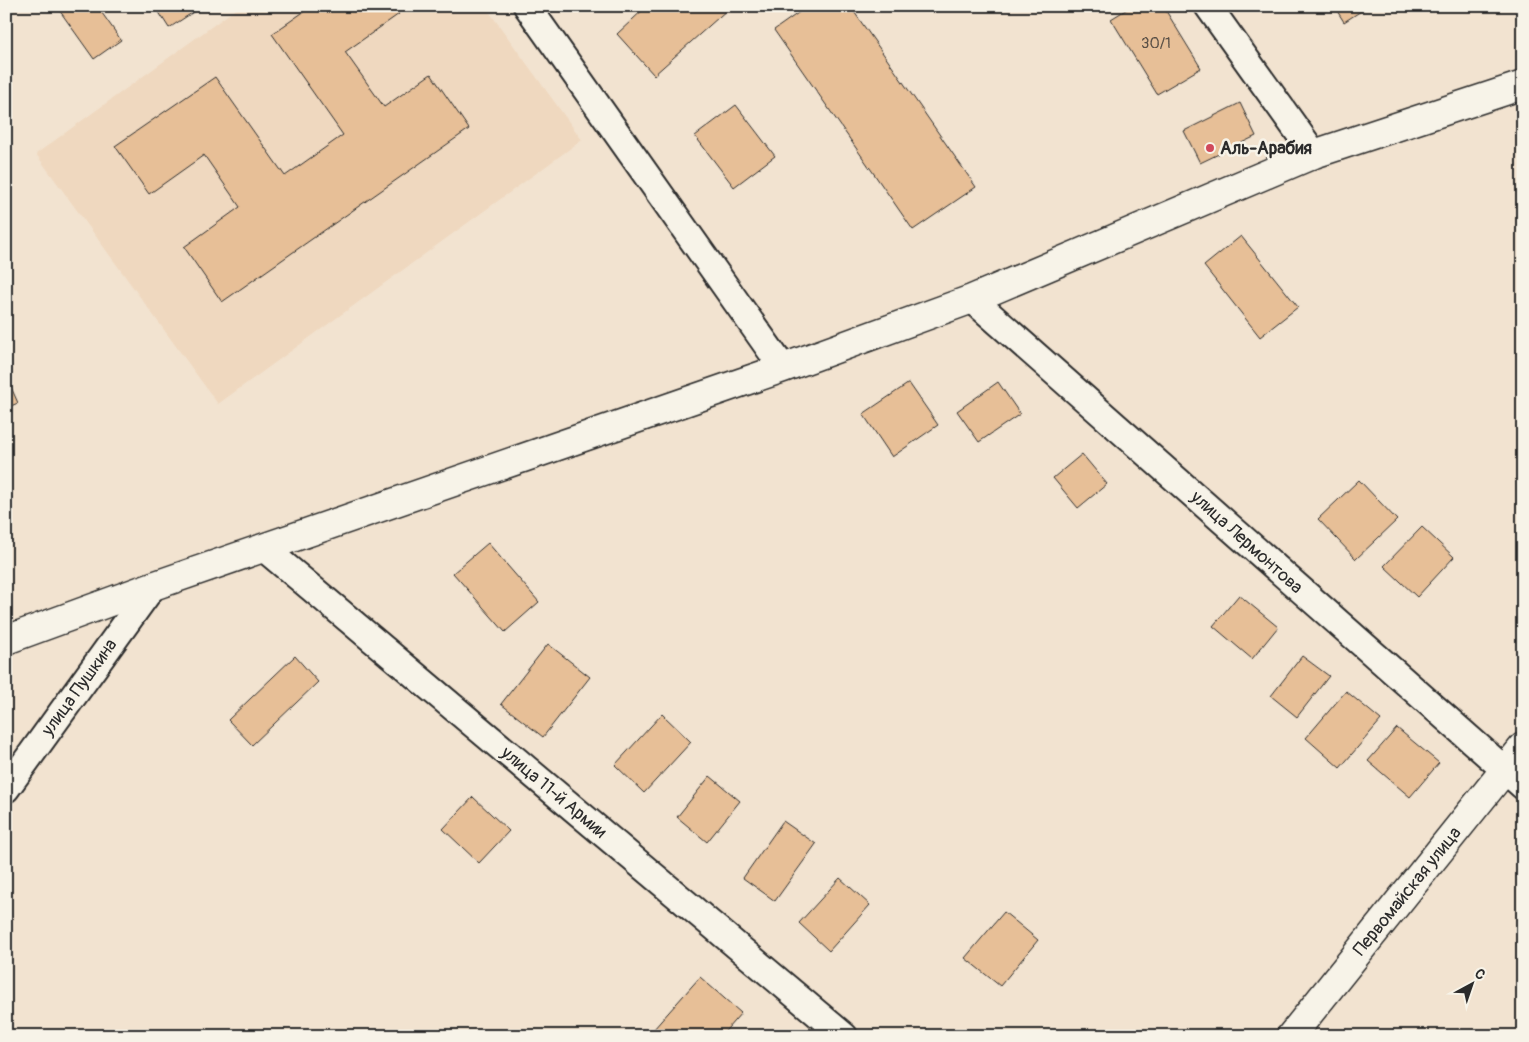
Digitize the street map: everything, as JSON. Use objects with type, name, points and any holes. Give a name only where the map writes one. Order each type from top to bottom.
[{"type":"main road","points":[[6,640],[153,586],[265,549],[783,368],[972,299],[1314,154],[1523,85]]},
{"type":"main road","name":"Первомайская улица","points":[[1291,1036],[1513,778],[1523,747]]},
{"type":"street","points":[[527,6],[783,368]]},
{"type":"street","points":[[1208,6],[1314,154]]},
{"type":"street","name":"улица Лермонтова","points":[[972,299],[1513,778]]},
{"type":"street","name":"улица 11-й Армии","points":[[265,549],[844,1036]]},
{"type":"street","name":"улица Пушкина","points":[[6,789],[153,586]]},
{"type":"shaded area","points":[[240,6],[485,6],[582,140],[218,404],[36,154]]},
{"type":"building","points":[[97,6],[121,40],[94,59],[57,7]]},
{"type":"building","points":[[155,6],[196,6],[198,9],[169,28]]},
{"type":"building","points":[[312,6],[394,6],[399,14],[345,52],[384,107],[431,74],[469,129],[222,302],[184,247],[240,207],[204,155],[149,194],[115,146],[215,77],[285,176],[343,135],[272,34]]},
{"type":"building","points":[[647,6],[726,6],[728,9],[654,75],[617,34]]},
{"type":"building","points":[[808,6],[850,6],[976,187],[913,230],[774,30]]},
{"type":"building","points":[[1132,6],[1163,6],[1201,68],[1157,94],[1111,19]]},
{"type":"building","points":[[1334,6],[1369,6],[1344,22]]},
{"type":"building","points":[[1240,103],[1256,136],[1200,163],[1184,131]]},
{"type":"building","points":[[736,105],[775,156],[734,187],[695,136]]},
{"type":"building","points":[[1241,236],[1298,307],[1260,337],[1204,266]]},
{"type":"building","points":[[6,376],[18,403],[6,408]]},
{"type":"building","points":[[998,382],[1020,414],[979,442],[957,411]]},
{"type":"building","points":[[909,383],[938,425],[892,457],[863,414]]},
{"type":"building","points":[[1082,454],[1107,484],[1078,508],[1053,478]]},
{"type":"building","points":[[1359,480],[1397,520],[1356,559],[1318,519]]},
{"type":"building","points":[[1422,527],[1454,557],[1417,597],[1384,566]]},
{"type":"building","points":[[488,543],[539,602],[505,632],[453,573]]},
{"type":"building","points":[[1239,595],[1278,627],[1252,659],[1213,626]]},
{"type":"building","points":[[548,644],[590,677],[543,737],[501,704]]},
{"type":"building","points":[[295,656],[318,682],[252,745],[228,720]]},
{"type":"building","points":[[1302,656],[1329,676],[1297,717],[1271,696]]},
{"type":"building","points":[[1346,691],[1381,720],[1340,768],[1306,738]]},
{"type":"building","points":[[662,714],[691,742],[644,793],[615,765]]},
{"type":"building","points":[[1397,728],[1439,763],[1410,797],[1368,761]]},
{"type":"building","points":[[710,776],[740,801],[707,842],[677,817]]},
{"type":"building","points":[[473,797],[509,831],[479,863],[443,829]]},
{"type":"building","points":[[783,821],[816,844],[775,901],[743,878]]},
{"type":"building","points":[[840,878],[870,905],[829,951],[799,923]]},
{"type":"building","points":[[1004,912],[1038,940],[1000,986],[965,958]]},
{"type":"building","points":[[700,977],[741,1013],[721,1036],[660,1036],[653,1030]]},
{"type":"place","name":"Аль-Арабия","points":[[1210,148]]}]
